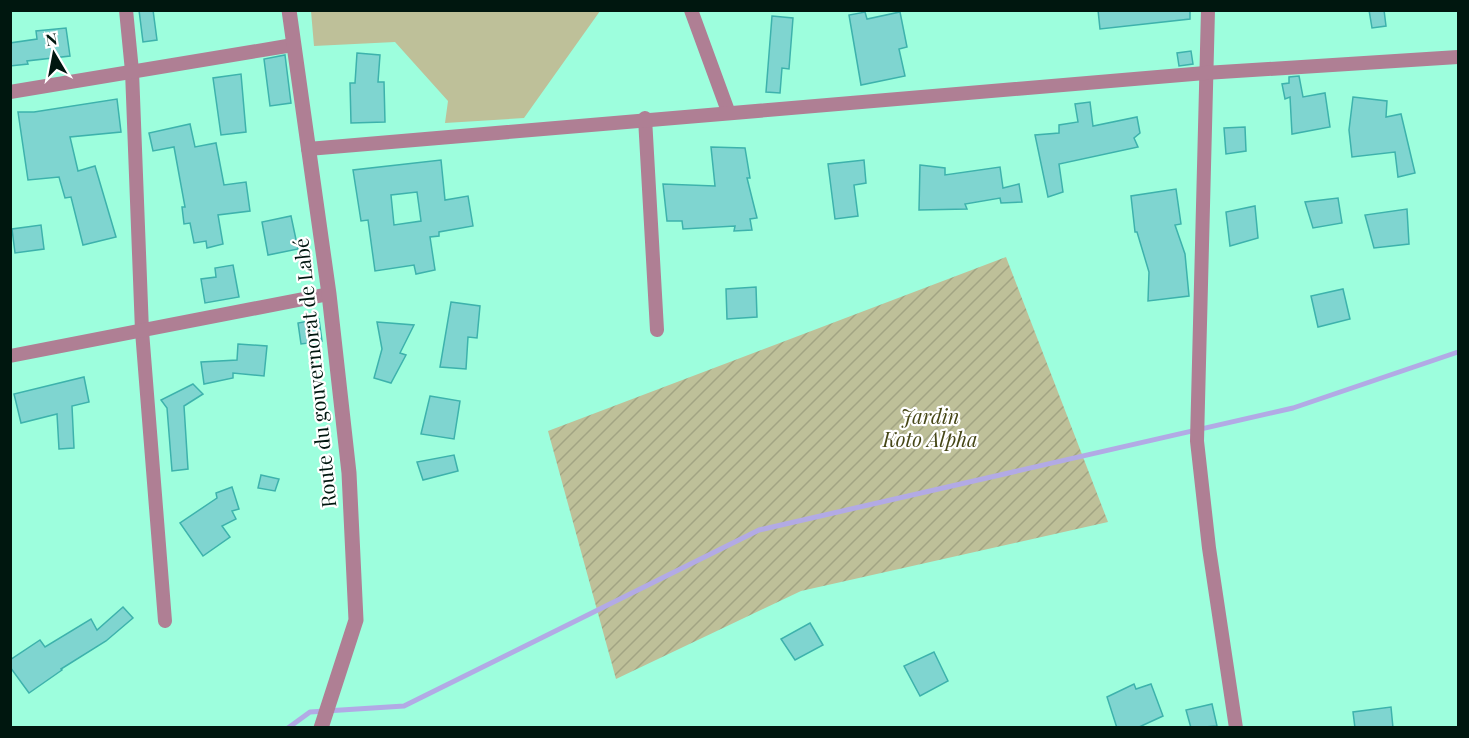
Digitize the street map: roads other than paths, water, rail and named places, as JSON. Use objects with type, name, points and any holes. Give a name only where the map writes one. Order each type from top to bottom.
[{"type":"street","points":[[126,10],[132,71],[142,331],[165,621]]},
{"type":"street","name":"Route du gouvernorat de Labé","points":[[289,10],[329,294],[349,473],[356,620],[321,728]]},
{"type":"street","points":[[691,10],[728,111]]},
{"type":"street","points":[[1208,10],[1197,441],[1209,548],[1236,728]]},
{"type":"street","points":[[10,92],[293,45]]},
{"type":"street","points":[[308,148],[728,111],[1205,73],[1458,57]]},
{"type":"street","points":[[645,118],[657,330]]},
{"type":"street","points":[[10,356],[329,294]]},
{"type":"waterway","points":[[288,728],[310,712],[404,706],[759,530],[1293,408],[1458,352]]},
{"type":"park label","name":"Jardin Koto Alpha","points":[[930,426]]}]
